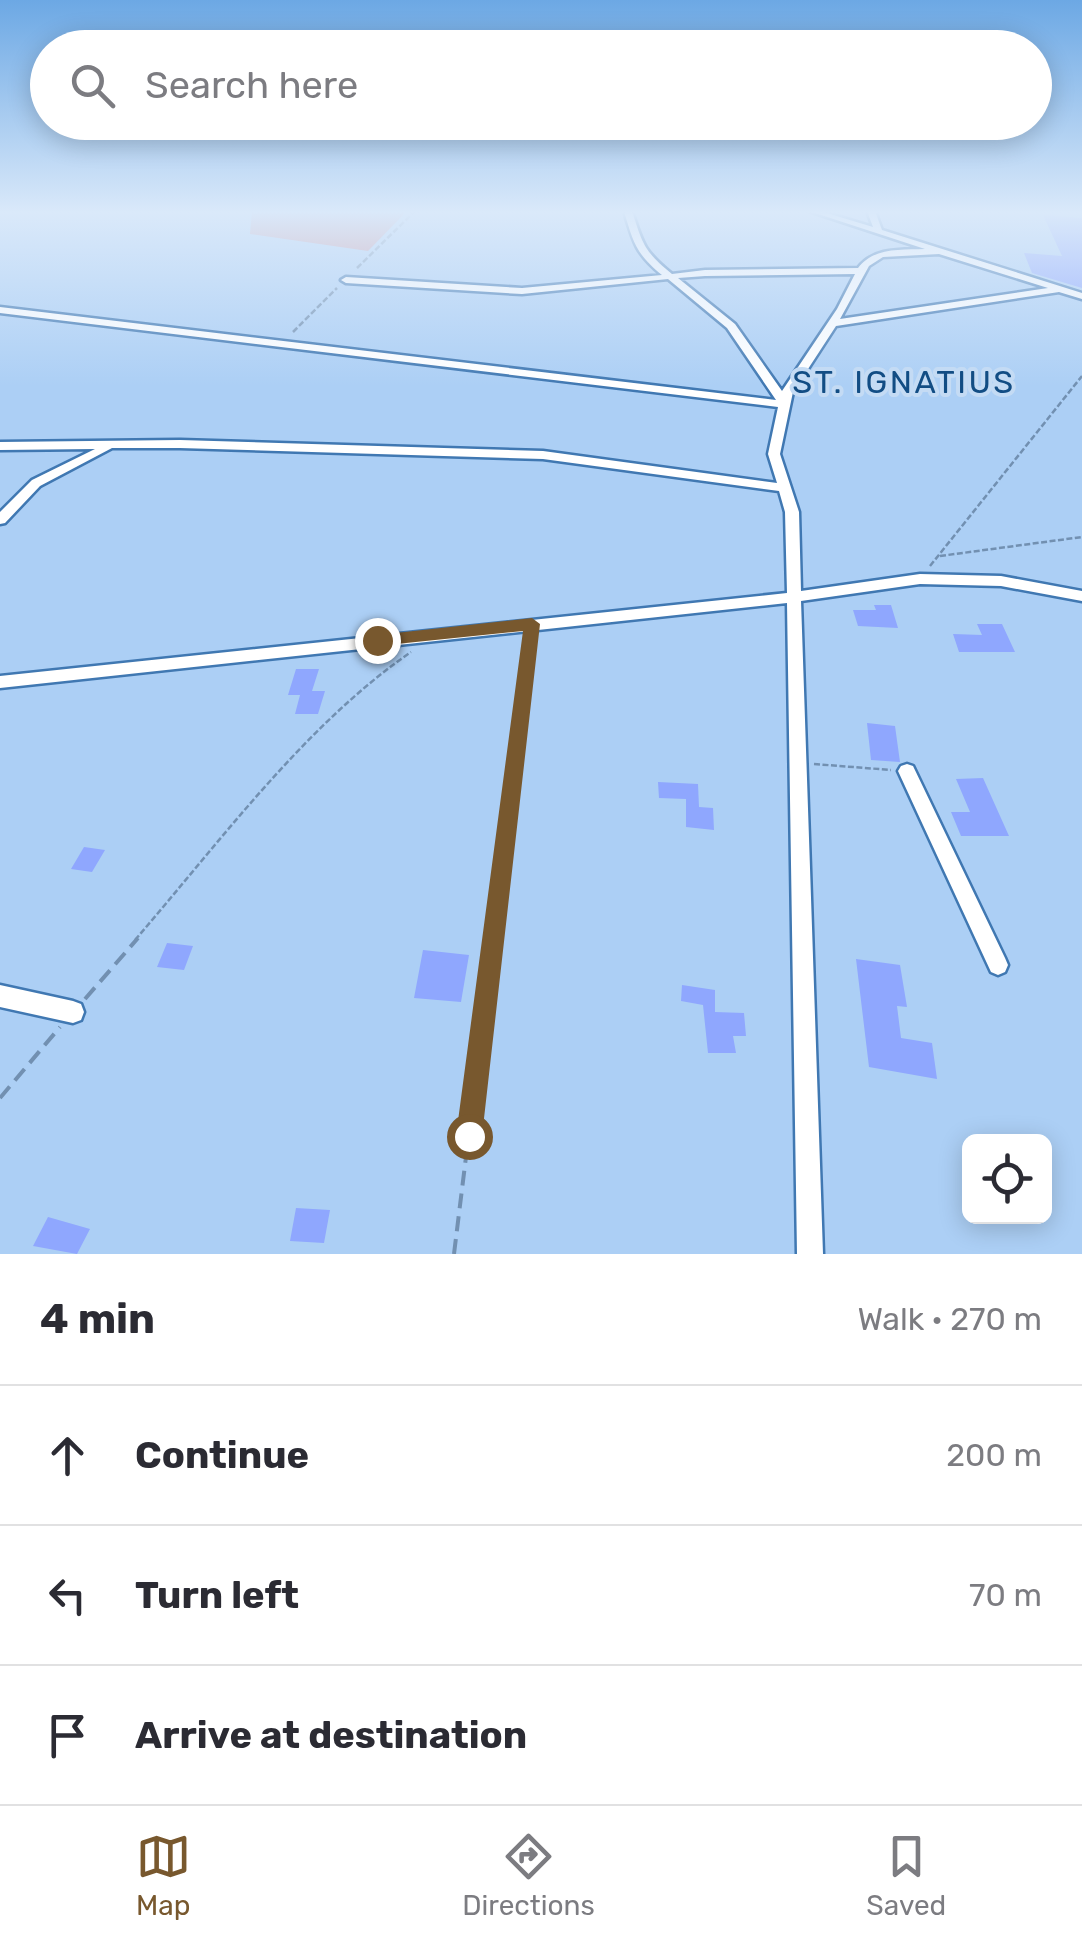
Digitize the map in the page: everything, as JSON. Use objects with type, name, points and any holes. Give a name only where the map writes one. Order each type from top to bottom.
[{"type":"street","points":[[659,270],[731,326],[785,404]]},
{"type":"street","points":[[998,270],[1082,296]]},
{"type":"street","points":[[346,280],[522,291],[666,277],[861,271]]},
{"type":"street","points":[[810,1254],[792,512],[774,454],[787,392],[833,323],[861,271]]},
{"type":"street","points":[[833,323],[1060,289]]},
{"type":"street","points":[[0,310],[785,404]]},
{"type":"street","points":[[0,520],[36,483],[111,445]]},
{"type":"street","points":[[0,446],[543,455],[784,488]]},
{"type":"street","points":[[0,682],[794,598],[920,579],[1002,580],[1082,596]]},
{"type":"street","points":[[906,771],[998,964]]},
{"type":"street","points":[[0,996],[74,1012]]},
{"type":"path","points":[[920,579],[1082,376]]},
{"type":"path","points":[[938,556],[1082,537]]},
{"type":"path","points":[[454,1254],[532,624]]},
{"type":"path","points":[[0,1098],[262,792],[366,683],[414,650]]},
{"type":"path","points":[[798,763],[906,771]]},
{"type":"building","points":[[1031,270],[1082,270],[1082,288]]},
{"type":"building","points":[[874,605],[891,605],[898,628],[858,626],[853,610],[876,610]]},
{"type":"building","points":[[977,624],[1002,624],[1015,652],[959,652],[953,634],[982,635]]},
{"type":"building","points":[[296,669],[319,669],[312,691],[325,691],[318,714],[295,714],[300,695],[288,695]]},
{"type":"building","points":[[867,723],[895,726],[900,762],[871,760]]},
{"type":"building","points":[[983,778],[1009,836],[961,836],[951,812],[970,812],[956,779]]},
{"type":"building","points":[[658,782],[698,784],[699,807],[713,808],[714,830],[686,827],[686,799],[659,798]]},
{"type":"building","points":[[84,847],[105,850],[92,872],[71,869]]},
{"type":"building","points":[[167,943],[193,946],[184,970],[157,967]]},
{"type":"building","points":[[423,950],[469,955],[461,1002],[414,998]]},
{"type":"building","points":[[856,959],[900,965],[907,1007],[897,1006],[901,1038],[932,1043],[937,1079],[869,1067]]},
{"type":"building","points":[[682,985],[715,990],[715,1012],[744,1013],[746,1036],[733,1036],[736,1053],[708,1053],[703,1005],[681,1001]]},
{"type":"building","points":[[296,1208],[330,1210],[324,1243],[290,1241]]},
{"type":"building","points":[[48,1217],[90,1229],[77,1254],[33,1246]]},
{"type":"district","name":"ST. IGNATIUS","points":[[904,382]]},
{"type":"route","points":[[377,640],[532,624],[469,1136]]}]
